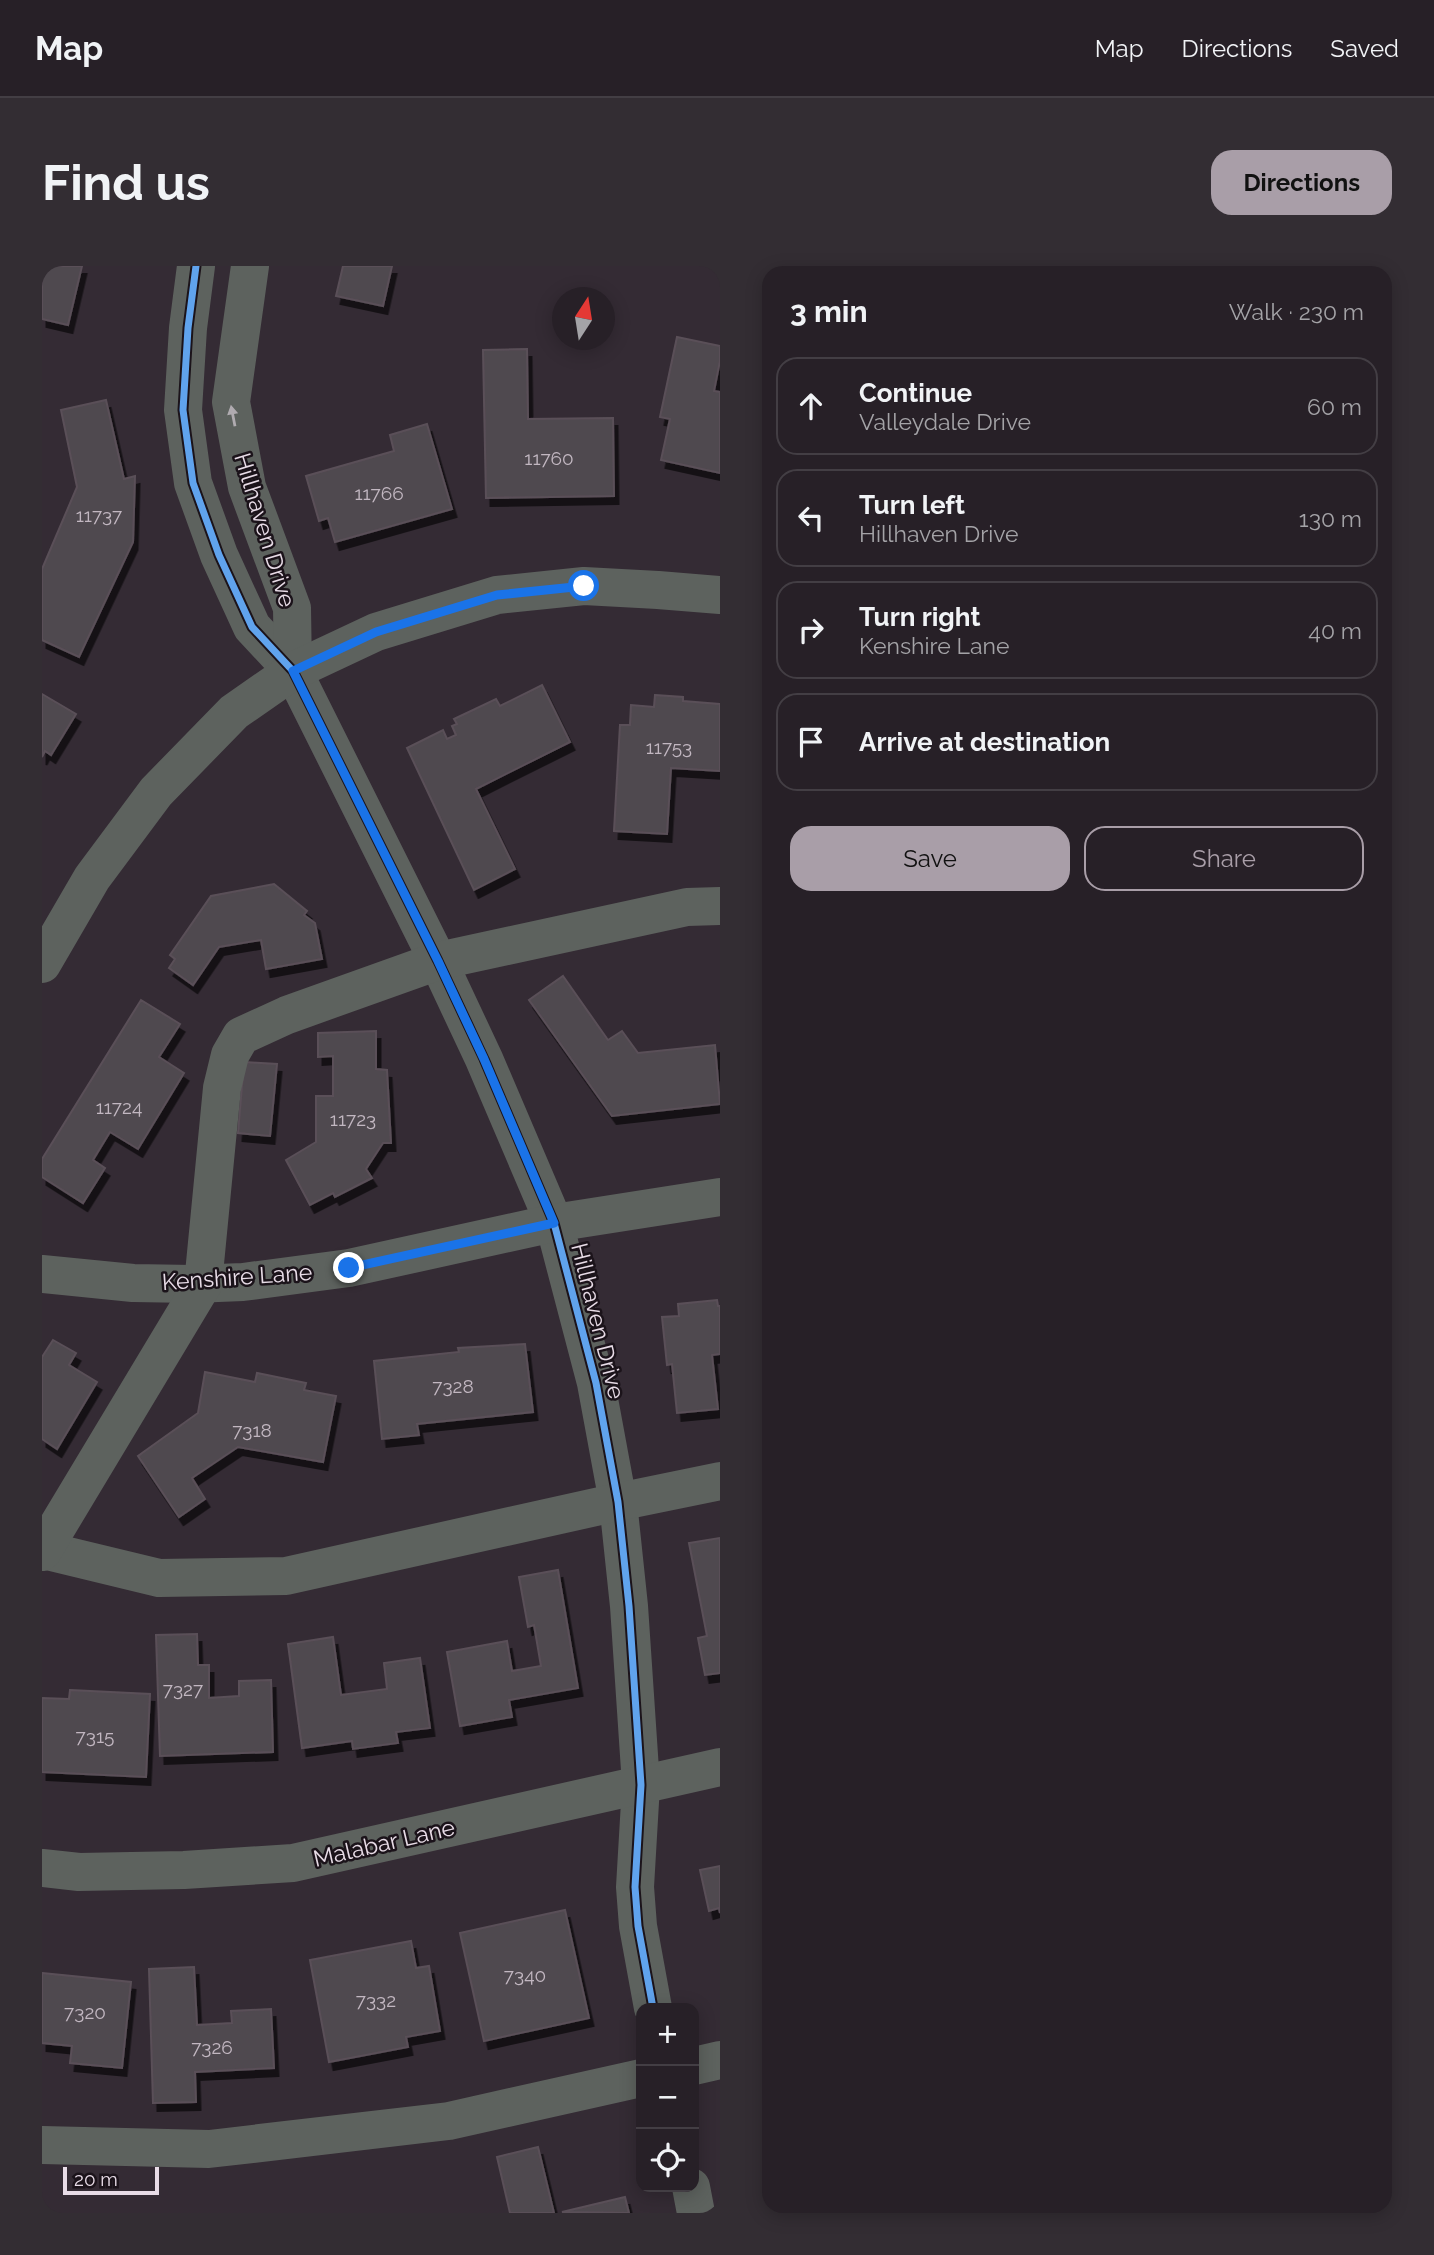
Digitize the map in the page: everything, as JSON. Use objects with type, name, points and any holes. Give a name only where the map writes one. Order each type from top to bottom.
[{"type":"street","name":"Hillhaven Drive","points":[[196,266],[188,328],[183,410],[193,484],[219,555],[252,627],[293,671],[438,961],[484,1059],[554,1223],[596,1383],[618,1502],[629,1606],[641,1785],[635,1887],[638,1926],[652,2003]]},
{"type":"street","name":"Hillhaven Drive","points":[[250,266],[231,402],[247,487],[292,608],[293,671]]},
{"type":"street","points":[[42,964],[92,878],[156,792],[234,712],[293,671],[376,632],[497,595],[584,586],[720,596]]},
{"type":"street","points":[[720,906],[687,907],[438,961],[287,1016],[241,1036],[230,1055],[222,1088],[203,1284],[43,1551],[159,1578],[286,1576],[720,1481]]},
{"type":"street","name":"Kenshire Lane","points":[[42,1274],[133,1283],[243,1282],[349,1268],[554,1223],[720,1197]]},
{"type":"street","name":"Malabar Lane","points":[[42,1868],[79,1872],[171,1871],[293,1863],[720,1767]]},
{"type":"street","points":[[699,2065],[720,2060]]},
{"type":"street","points":[[42,2145],[209,2149],[449,2121],[636,2079]]},
{"type":"street","points":[[692,2192],[696,2213]]},
{"type":"building","points":[[42,266],[82,266],[68,325],[42,319]]},
{"type":"building","points":[[343,266],[392,266],[383,306],[336,296]]},
{"type":"building","points":[[677,337],[720,346],[714,391],[720,392],[720,473],[661,460],[670,419],[660,417]]},
{"type":"building","points":[[527,349],[528,419],[613,418],[614,496],[486,498],[483,350]]},
{"type":"building","points":[[106,400],[124,479],[135,476],[133,542],[79,657],[42,640],[42,569],[77,487],[61,410]]},
{"type":"building","points":[[427,424],[452,509],[335,542],[328,518],[319,521],[306,476],[394,451],[390,435]]},
{"type":"building","points":[[542,685],[570,742],[476,789],[515,869],[474,890],[407,748],[443,730],[447,739],[456,735],[452,726],[457,724],[454,719],[496,699],[500,706]]},
{"type":"building","points":[[42,694],[76,714],[51,755],[45,751],[42,757]]},
{"type":"building","points":[[655,695],[683,697],[683,701],[720,704],[720,771],[671,768],[667,834],[614,831],[620,725],[630,725],[631,705],[654,707]]},
{"type":"building","points":[[274,884],[307,911],[304,915],[315,923],[322,959],[266,969],[261,940],[219,947],[193,985],[169,968],[175,959],[170,955],[211,896]]},
{"type":"building","points":[[563,976],[608,1040],[622,1031],[638,1053],[715,1045],[720,1104],[612,1116],[529,1000]]},
{"type":"building","points":[[141,1000],[180,1024],[159,1057],[184,1073],[138,1149],[110,1132],[93,1160],[105,1168],[83,1203],[42,1177],[42,1159]]},
{"type":"building","points":[[376,1031],[376,1069],[387,1070],[391,1143],[383,1143],[366,1169],[372,1178],[335,1197],[333,1193],[310,1205],[286,1160],[316,1142],[316,1096],[333,1096],[333,1056],[318,1057],[318,1033]]},
{"type":"building","points":[[244,1062],[277,1064],[270,1136],[238,1133]]},
{"type":"building","points":[[717,1300],[720,1306],[720,1354],[712,1355],[718,1409],[677,1413],[672,1364],[667,1365],[662,1317],[679,1316],[678,1304]]},
{"type":"building","points":[[53,1340],[76,1353],[69,1365],[97,1382],[57,1449],[42,1439],[42,1357]]},
{"type":"building","points":[[525,1344],[533,1412],[417,1424],[419,1435],[382,1439],[374,1361],[459,1352],[458,1348]]},
{"type":"building","points":[[205,1372],[255,1382],[257,1373],[306,1383],[304,1390],[336,1396],[323,1462],[238,1447],[192,1478],[205,1499],[179,1517],[138,1456],[198,1413]]},
{"type":"building","points":[[720,1538],[720,1673],[705,1675],[698,1638],[707,1636],[689,1543]]},
{"type":"building","points":[[558,1570],[578,1688],[509,1700],[512,1717],[460,1726],[447,1652],[507,1641],[512,1671],[541,1666],[534,1625],[528,1627],[519,1577]]},
{"type":"building","points":[[197,1634],[198,1665],[209,1665],[209,1698],[239,1696],[239,1681],[271,1680],[273,1752],[160,1756],[156,1635]]},
{"type":"building","points":[[333,1637],[341,1695],[387,1689],[384,1663],[420,1658],[430,1728],[396,1732],[398,1743],[353,1749],[352,1741],[302,1748],[288,1644]]},
{"type":"building","points":[[70,1690],[150,1694],[146,1777],[42,1772],[42,1698],[69,1699]]},
{"type":"building","points":[[720,1866],[720,1913],[719,1908],[709,1911],[700,1870]]},
{"type":"building","points":[[565,1910],[589,2018],[484,2041],[460,1933]]},
{"type":"building","points":[[411,1941],[416,1968],[429,1966],[440,2031],[406,2037],[408,2047],[329,2062],[310,1960]]},
{"type":"building","points":[[194,1967],[197,2025],[232,2023],[231,2011],[271,2009],[274,2068],[195,2072],[196,2102],[153,2103],[149,1969]]},
{"type":"building","points":[[42,1973],[131,1982],[122,2068],[70,2063],[72,2046],[42,2043]]},
{"type":"building","points":[[538,2147],[554,2213],[510,2213],[497,2157]]},
{"type":"building","points":[[625,2197],[629,2213],[562,2212]]},
{"type":"cycle path","points":[[196,266],[188,328],[183,410],[193,483],[219,555],[252,627],[293,671],[438,961],[484,1059],[554,1223],[596,1383],[618,1502],[629,1606],[641,1785],[635,1887],[638,1926],[652,2003]]},
{"type":"route","points":[[349,1268],[554,1223],[484,1059],[438,961],[293,671],[376,632],[497,595],[584,586]]}]
